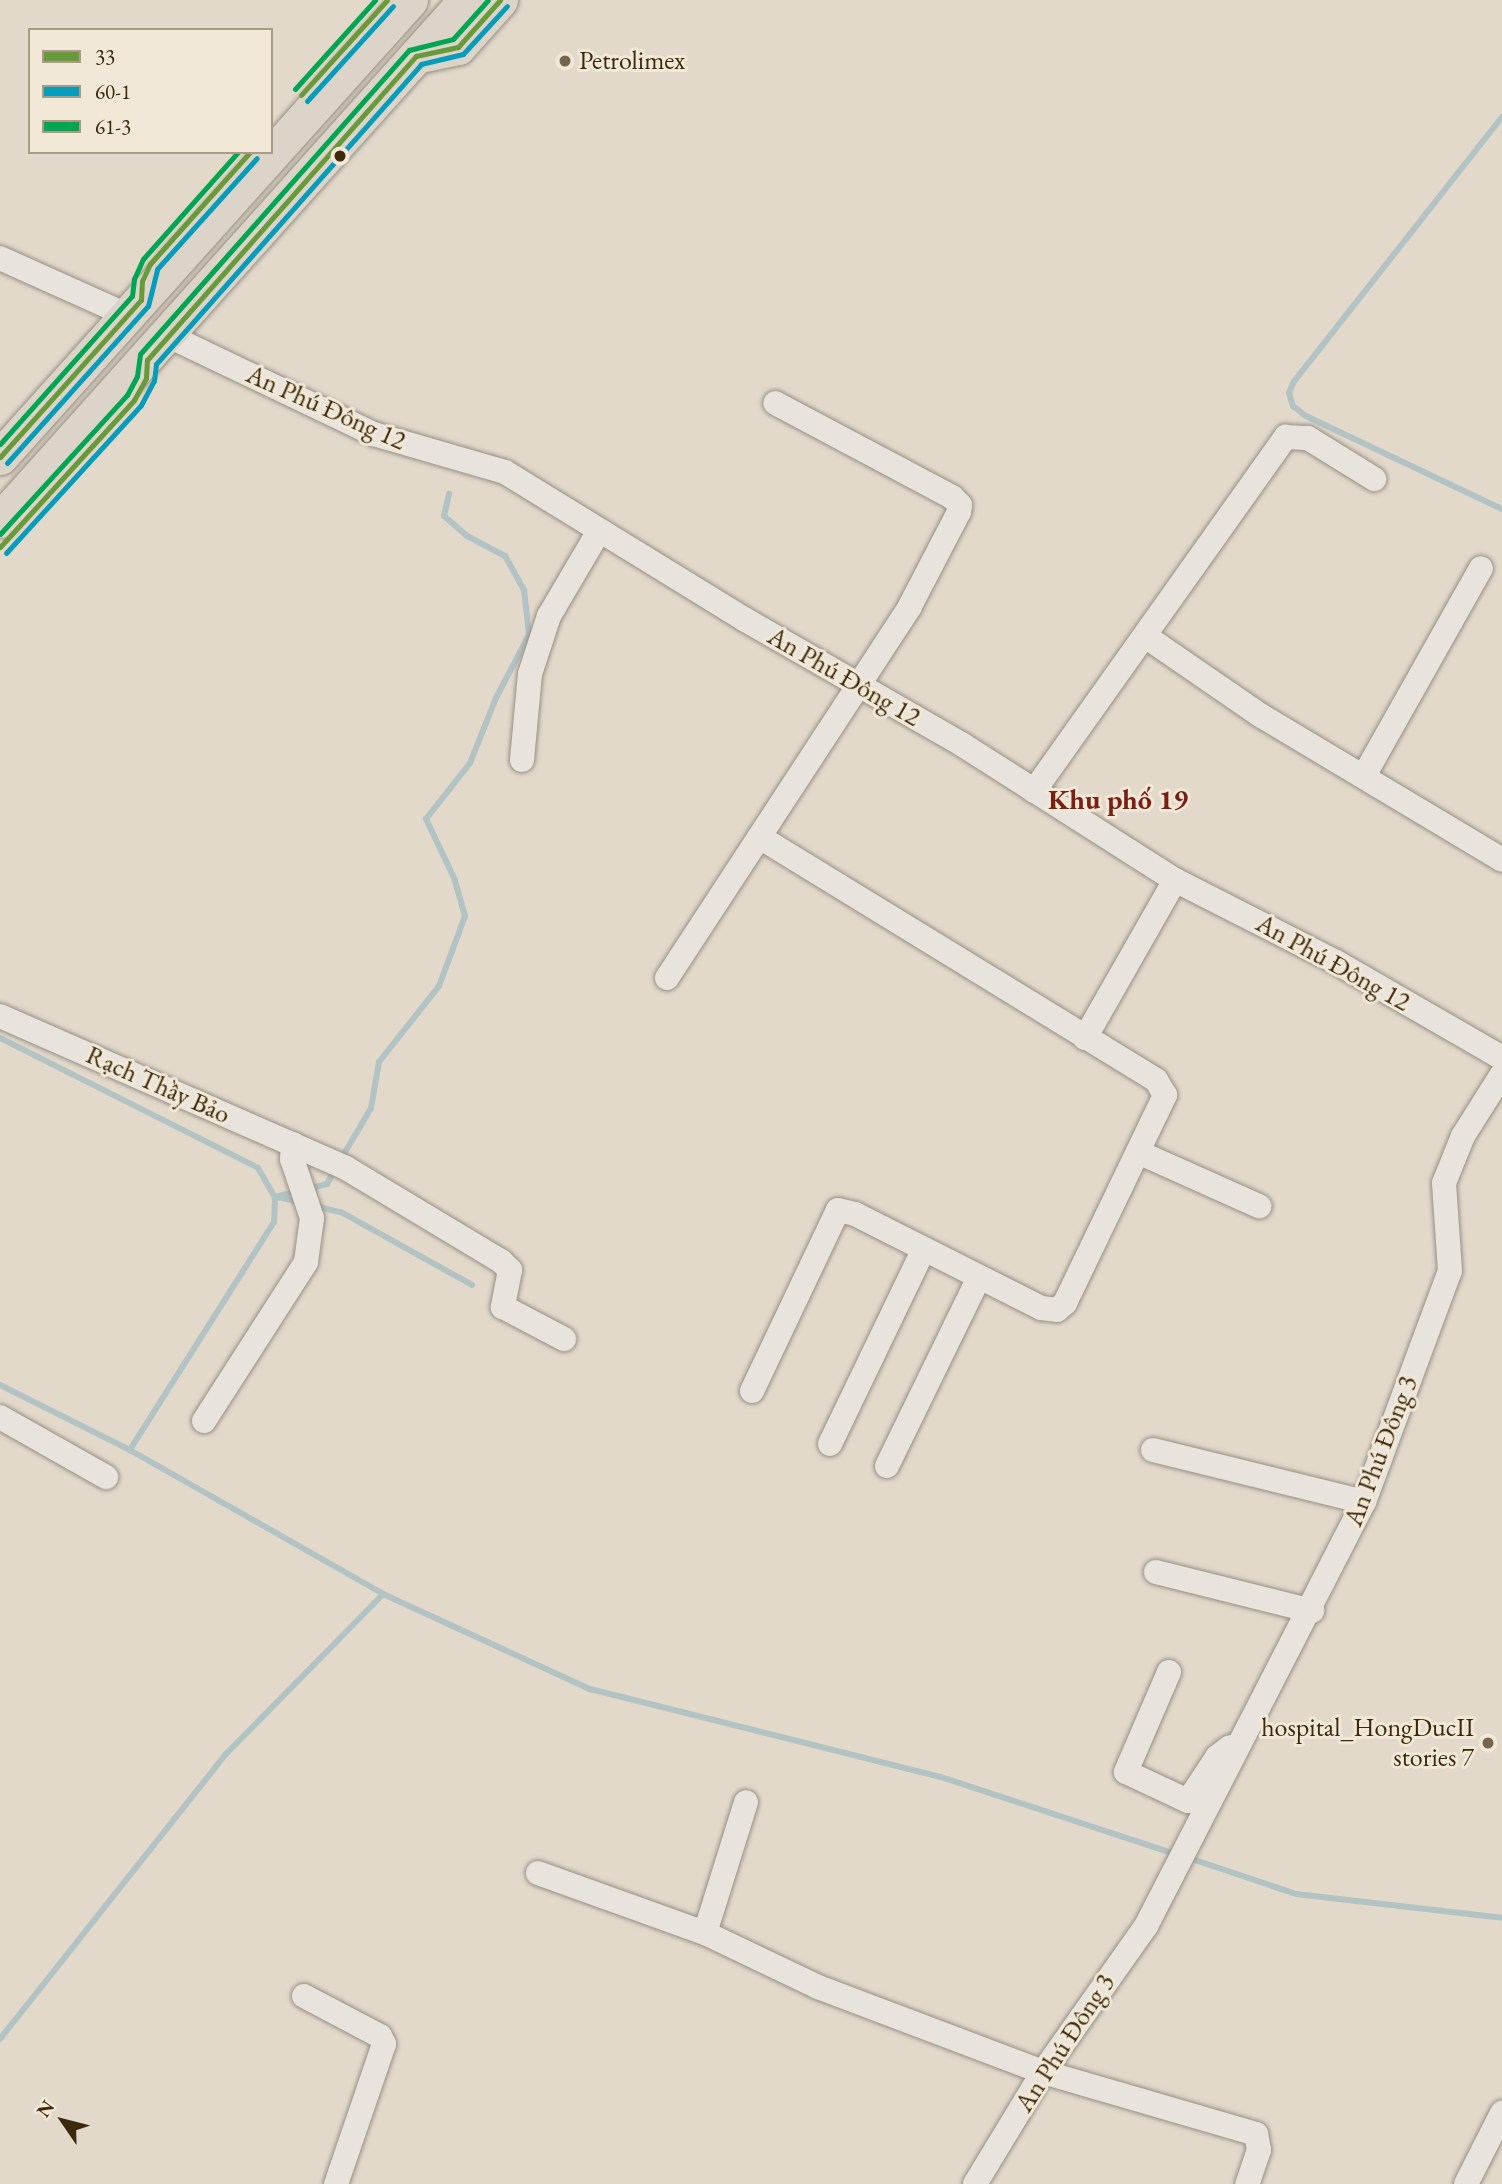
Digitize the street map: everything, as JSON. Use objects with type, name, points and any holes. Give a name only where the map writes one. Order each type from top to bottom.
[{"type":"highway","points":[[273,126],[387,0]]},
{"type":"highway","points":[[273,152],[410,0]]},
{"type":"highway","points":[[0,520],[158,348],[466,0]]},
{"type":"highway","points":[[416,56],[458,47],[500,0]]},
{"type":"highway","points":[[158,348],[134,307],[142,281],[150,264],[248,154]]},
{"type":"highway","points":[[0,457],[272,154]]},
{"type":"highway","points":[[0,547],[134,400],[158,348]]},
{"type":"street","points":[[0,258],[134,307]]},
{"type":"street","name":"An Phú Đông 12","points":[[158,348],[374,434],[505,472],[1034,791],[1175,880],[1336,962],[1502,1058]]},
{"type":"street","points":[[667,978],[910,606],[960,505],[775,403]]},
{"type":"street","points":[[1034,791],[1286,437],[1308,438],[1374,479]]},
{"type":"street","points":[[522,760],[530,674],[549,617],[600,531]]},
{"type":"street","points":[[1365,774],[1481,568]]},
{"type":"street","points":[[1145,636],[1260,715],[1365,774],[1502,860]]},
{"type":"street","points":[[752,1391],[838,1210],[855,1214],[1041,1308],[1057,1310],[1065,1303],[1138,1152],[1165,1089],[759,837]]},
{"type":"street","points":[[1085,1038],[1175,880]]},
{"type":"street","name":"Rạch Thầy Bảo","points":[[0,1016],[346,1168],[501,1261],[510,1270],[503,1307],[564,1339]]},
{"type":"street","name":"An Phú Đông 3","points":[[975,2184],[1043,2072],[1158,1904],[1312,1611],[1364,1502],[1450,1271],[1444,1183],[1463,1136],[1502,1074]]},
{"type":"street","points":[[204,1421],[306,1262],[312,1240],[312,1215],[292,1159],[304,1149]]},
{"type":"street","points":[[1138,1152],[1259,1206]]},
{"type":"street","points":[[830,1444],[924,1249]]},
{"type":"street","points":[[887,1466],[979,1277]]},
{"type":"street","points":[[0,1417],[106,1478]]},
{"type":"street","points":[[1153,1450],[1364,1502]]},
{"type":"street","points":[[1156,1572],[1312,1611]]},
{"type":"street","points":[[1170,1672],[1126,1772],[1131,1777],[1188,1801],[1217,1756],[1244,1741]]},
{"type":"street","points":[[705,1933],[746,1802]]},
{"type":"street","points":[[538,1873],[705,1933],[818,1987],[1043,2072],[1256,2134],[1259,2150],[1247,2184]]},
{"type":"street","points":[[304,1996],[380,2036],[384,2044],[336,2184]]},
{"type":"street","points":[[1466,2184],[1502,2113]]},
{"type":"waterway","points":[[1502,117],[1294,381],[1289,393],[1293,406],[1306,416],[1502,509]]},
{"type":"waterway","points":[[341,1159],[371,1108],[379,1062],[439,986],[465,916],[455,880],[426,819],[470,763],[496,698],[529,635],[524,590],[505,556],[467,536],[444,516],[449,494]]},
{"type":"waterway","points":[[0,1038],[258,1168],[275,1197],[274,1222],[130,1450]]},
{"type":"waterway","points":[[307,1189],[327,1184],[336,1168]]},
{"type":"waterway","points":[[275,1197],[297,1191]]},
{"type":"waterway","points":[[277,1197],[300,1202]]},
{"type":"waterway","points":[[314,1206],[341,1212],[472,1285]]},
{"type":"waterway","points":[[0,1385],[130,1450],[383,1594],[590,1689],[941,1777],[1175,1854]]},
{"type":"waterway","points":[[0,2039],[226,1754],[383,1594]]},
{"type":"waterway","points":[[1186,1857],[1296,1894],[1502,1918]]},
{"type":"transit line","name":"61-3","points":[[295,89],[375,0]]},
{"type":"transit line","name":"33","points":[[301,95],[387,0]]},
{"type":"transit line","name":"61-3","points":[[0,534],[127,395],[137,376],[140,354],[409,50],[453,39],[488,0]]},
{"type":"transit line","name":"33","points":[[0,547],[134,400],[146,378],[147,360],[416,56],[458,47],[500,0]]},
{"type":"transit line","name":"60-1","points":[[307,101],[393,6]]},
{"type":"transit line","name":"60-1","points":[[6,553],[141,405],[154,381],[156,364],[421,64],[463,54],[507,6]]},
{"type":"transit line","name":"61-3","points":[[0,444],[132,296],[134,279],[143,259],[236,154]]},
{"type":"transit line","name":"33","points":[[0,457],[141,300],[142,281],[150,264],[248,154]]},
{"type":"transit line","name":"60-1","points":[[7,463],[148,306],[157,269],[257,158]]},
{"type":"place","name":"Petrolimex","points":[[565,61]]},
{"type":"place","name":"hospital_HongDucII stories 7","points":[[1488,1743]]},
{"type":"district","name":"Khu phố 19","points":[[1118,799]]}]
